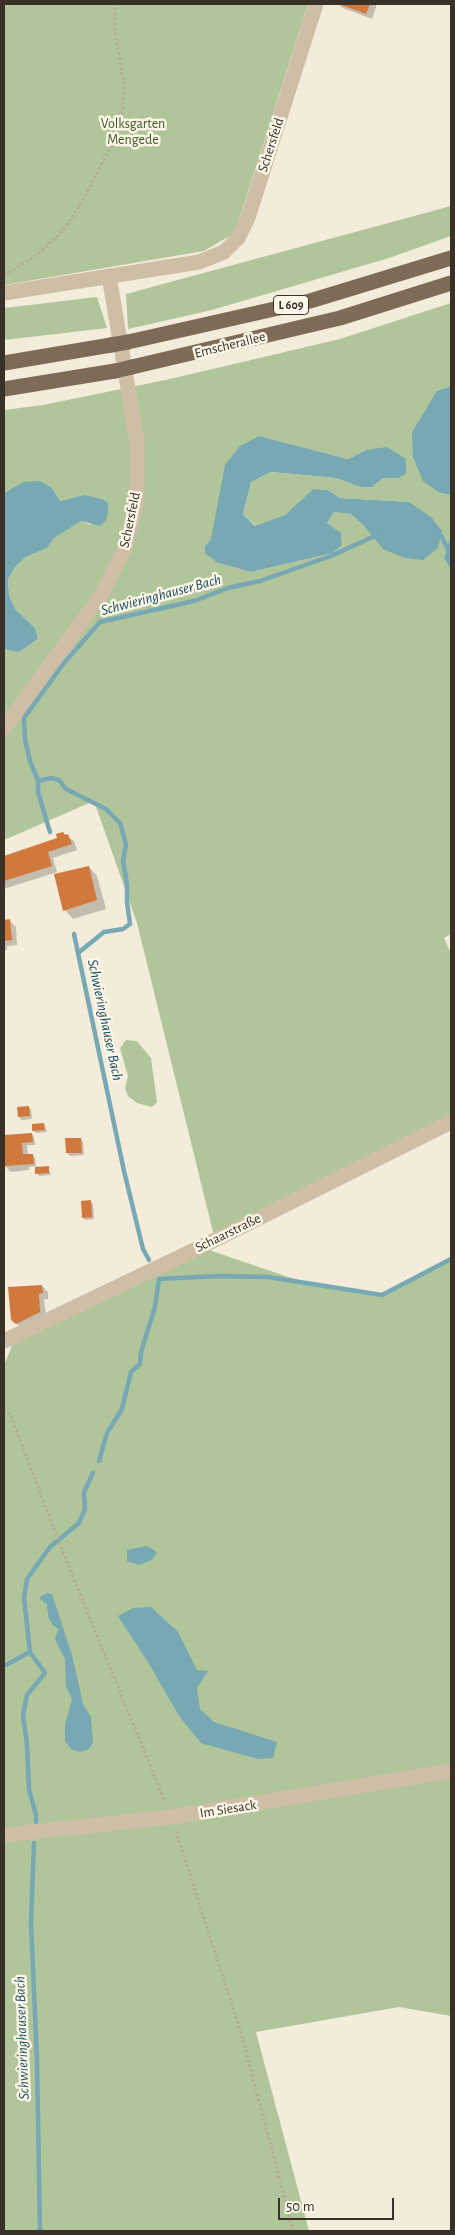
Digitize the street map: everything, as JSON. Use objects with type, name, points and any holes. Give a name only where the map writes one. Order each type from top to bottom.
[{"type":"main road","name":"Emscherallee","points":[[4,363],[128,342],[310,301],[451,258]]},
{"type":"main road","name":"Emscherallee","points":[[4,389],[132,368],[340,318],[451,283]]},
{"type":"street","name":"Schersfeld","points":[[4,293],[199,262],[224,252],[238,238],[248,218],[316,4]]},
{"type":"street","name":"Schersfeld","points":[[4,728],[102,594],[125,548],[137,500],[137,441],[109,276]]},
{"type":"street","name":"Schaarstraße","points":[[4,1341],[215,1240],[451,1122]]},
{"type":"street","name":"Im Siesack","points":[[4,1835],[172,1818],[451,1771]]},
{"type":"path","points":[[4,274],[14,270],[39,253],[60,234],[79,207],[117,136],[124,108],[124,83],[115,33],[115,4]]},
{"type":"path","points":[[4,1410],[11,1416],[62,1550],[172,1818],[242,2036],[293,2231]]},
{"type":"green space","name":"Volksgarten Mengede","points":[[4,4],[308,4],[235,233],[204,251],[4,285]]},
{"type":"green space","points":[[451,206],[451,236],[389,258],[212,310],[128,329],[126,294]]},
{"type":"green space","points":[[97,297],[107,328],[4,340],[4,308]]},
{"type":"green space","points":[[451,303],[451,386],[437,391],[440,493],[451,495],[451,539],[444,558],[451,570],[451,934],[444,938],[451,954],[451,1122],[215,1240],[137,923],[94,801],[4,840],[4,648],[19,652],[38,639],[35,628],[15,609],[9,595],[8,579],[15,567],[25,556],[47,548],[54,538],[63,531],[81,521],[91,525],[84,495],[60,501],[52,488],[23,482],[4,493],[4,410],[43,405],[170,379],[340,339]],"holes":[[[259,436],[348,459],[366,450],[398,478],[383,478],[372,487],[360,487],[336,478],[271,472],[251,482],[243,514],[256,526],[285,515],[313,489],[328,490],[340,498],[409,502],[364,526],[351,514],[334,512],[327,523],[341,534],[342,545],[333,553],[251,572],[218,563],[205,546],[211,539]]]},
{"type":"green space","points":[[126,1040],[137,1041],[151,1058],[157,1102],[152,1107],[137,1103],[128,1096],[125,1088],[128,1076],[120,1048]]},
{"type":"green space","points":[[200,1247],[312,1285],[382,1295],[451,1259],[451,2016],[399,2007],[256,2032],[309,2231],[4,2231],[4,1366],[16,1335]]},
{"type":"water","points":[[451,386],[451,495],[440,493],[423,481],[413,457],[412,432],[437,391]]},
{"type":"water","points":[[259,436],[348,459],[366,450],[387,447],[406,459],[406,474],[398,478],[383,478],[372,487],[360,487],[336,478],[271,472],[251,482],[243,514],[255,526],[285,515],[313,489],[328,490],[340,498],[409,502],[431,517],[442,531],[438,548],[423,560],[405,558],[383,549],[351,514],[334,512],[327,523],[341,533],[342,545],[333,553],[251,572],[218,563],[205,553],[205,546],[211,539],[225,465],[240,446]]},
{"type":"water","points":[[40,481],[52,488],[60,501],[84,495],[102,499],[108,503],[108,512],[106,520],[100,526],[81,521],[54,538],[47,548],[25,557],[15,567],[8,579],[9,595],[15,609],[35,628],[38,639],[19,652],[4,648],[4,493],[23,482]]},
{"type":"water","points":[[451,539],[451,570],[444,558]]},
{"type":"water","points":[[147,1546],[157,1552],[152,1560],[139,1565],[127,1561],[127,1550]]},
{"type":"water","points":[[47,1593],[52,1594],[72,1655],[83,1704],[91,1717],[93,1743],[89,1749],[80,1752],[71,1749],[65,1741],[65,1725],[72,1699],[66,1686],[65,1659],[55,1639],[58,1629],[52,1624],[48,1616],[47,1604],[40,1599],[41,1596]]},
{"type":"water","points":[[151,1607],[178,1632],[197,1670],[208,1671],[197,1688],[200,1709],[214,1722],[277,1742],[273,1758],[258,1759],[201,1743],[179,1716],[151,1667],[118,1616],[133,1608]]},
{"type":"building","points":[[339,4],[370,4],[366,14]]},
{"type":"building","points":[[63,832],[65,835],[68,834],[72,844],[48,852],[52,866],[4,881],[4,856],[57,838],[56,834]]},
{"type":"building","points":[[89,866],[97,900],[63,911],[54,874]]},
{"type":"building","points":[[10,919],[12,940],[4,941],[4,920]]},
{"type":"building","points":[[29,1106],[30,1116],[18,1117],[17,1107]]},
{"type":"building","points":[[44,1123],[45,1130],[32,1131],[32,1124]]},
{"type":"building","points":[[32,1133],[33,1142],[22,1143],[23,1154],[33,1154],[34,1164],[4,1166],[4,1135]]},
{"type":"building","points":[[65,1138],[81,1138],[82,1153],[66,1153]]},
{"type":"building","points":[[49,1166],[49,1173],[35,1174],[35,1167]]},
{"type":"building","points":[[91,1200],[92,1217],[82,1218],[81,1201]]},
{"type":"building","points":[[42,1285],[43,1293],[39,1294],[40,1312],[16,1324],[11,1320],[8,1287]]},
{"type":"waterway","name":"Schwieringhauser Bach","points":[[439,532],[451,555]]},
{"type":"waterway","name":"Schwieringhauser Bach","points":[[149,1260],[143,1249],[124,1171],[78,953],[104,932],[123,929],[130,924],[123,861],[126,844],[120,823],[106,809],[66,789],[59,780],[51,778],[38,781],[30,761],[25,740],[24,718],[64,663],[100,622],[194,601],[228,588],[260,581],[331,556],[377,535]]},
{"type":"waterway","points":[[38,781],[38,792],[50,832]]},
{"type":"waterway","points":[[74,934],[78,953]]},
{"type":"waterway","points":[[159,1279],[219,1276],[268,1277],[382,1295],[451,1259]]},
{"type":"waterway","name":"Schwieringhauser Bach","points":[[99,1461],[107,1433],[122,1409],[131,1372],[140,1364],[141,1352],[155,1307],[159,1279]]},
{"type":"waterway","name":"Schwieringhauser Bach","points":[[36,1822],[29,1789],[27,1744],[23,1715],[27,1695],[45,1673],[30,1652],[24,1598],[27,1579],[50,1547],[79,1523],[85,1509],[84,1492],[93,1473]]},
{"type":"waterway","points":[[6,1665],[30,1652]]},
{"type":"waterway","name":"Schwieringhauser Bach","points":[[34,1843],[31,1922],[37,2060],[40,2231]]}]
